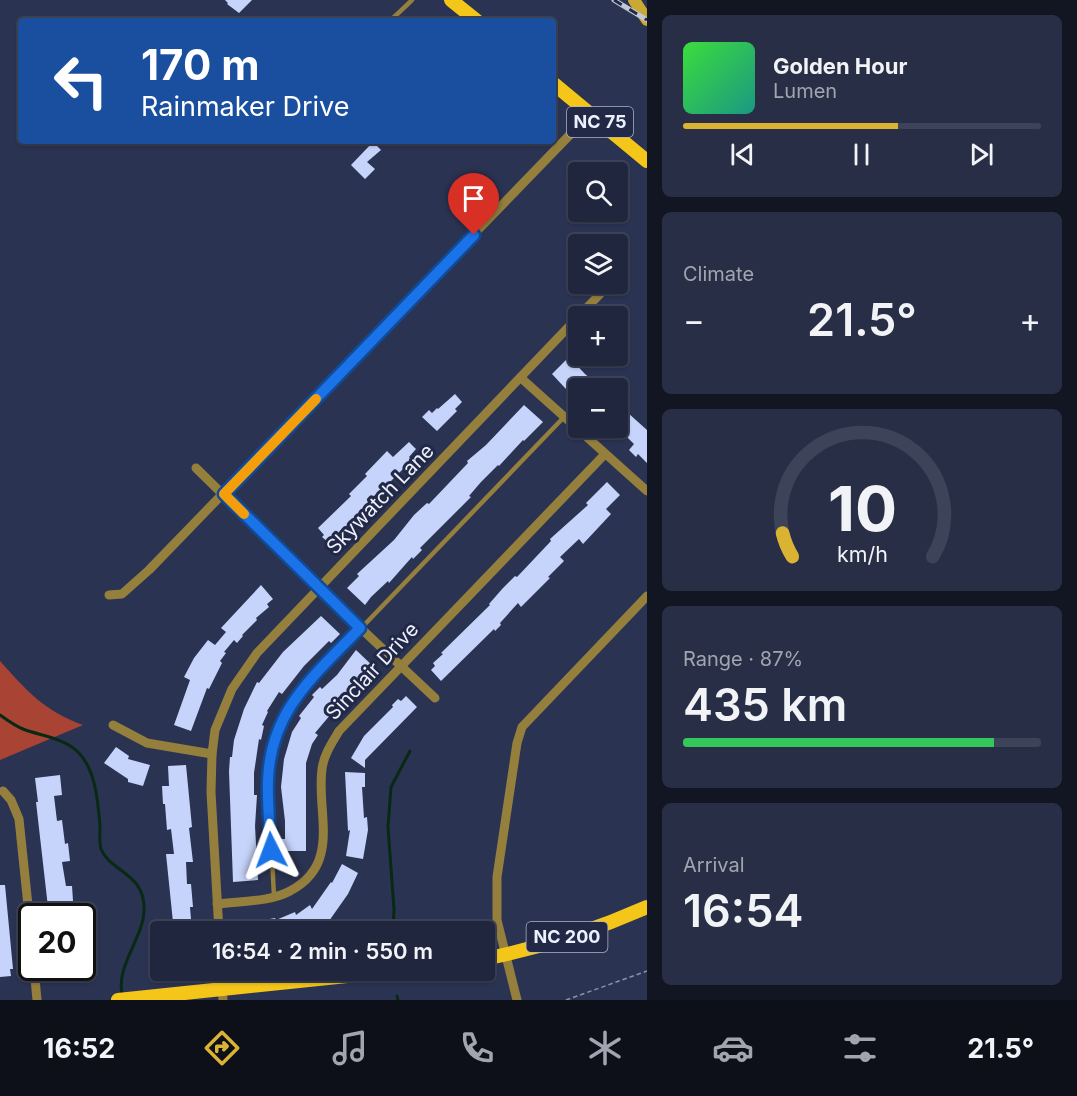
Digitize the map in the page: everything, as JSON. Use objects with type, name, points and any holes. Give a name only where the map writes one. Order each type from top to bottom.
[{"type":"main road","points":[[451,0],[473,18]]},
{"type":"main road","points":[[634,0],[646,20]]},
{"type":"main road","name":"NC 75","points":[[556,86],[646,160]]},
{"type":"main road","name":"NC 200","points":[[495,958],[586,931],[646,907]]},
{"type":"main road","points":[[118,1000],[223,995],[325,981]]},
{"type":"street","points":[[109,596],[122,594],[224,494],[590,114]]},
{"type":"street","name":"Skywatch Lane","points":[[218,921],[211,792],[212,754],[215,730],[232,689],[257,653],[600,294]]},
{"type":"street","points":[[521,378],[646,491]]},
{"type":"street","name":"Sinclair Drive","points":[[217,904],[274,896],[291,891],[311,874],[319,861],[324,841],[322,769],[327,750],[339,731],[605,454]]},
{"type":"street","points":[[196,468],[319,589],[435,698]]},
{"type":"street","points":[[517,1000],[497,920],[497,877],[517,743],[522,727],[646,596]]},
{"type":"street","points":[[113,725],[147,743],[212,754]]},
{"type":"street","points":[[3,791],[11,800],[19,819],[28,903]]},
{"type":"street","points":[[35,981],[37,1000]]},
{"type":"lane","points":[[393,18],[412,0]]},
{"type":"lane","points":[[274,896],[268,782],[270,759],[282,718],[295,697],[564,417]]},
{"type":"path","points":[[566,1000],[646,971]]},
{"type":"shaded area","points":[[0,661],[37,699],[57,713],[83,725],[0,760]]},
{"type":"building","points":[[225,0],[252,0],[239,13]]},
{"type":"building","points":[[371,144],[375,144],[381,150],[367,162],[375,169],[365,179],[351,165]]},
{"type":"building","points":[[568,358],[568,366],[577,366],[590,378],[568,378],[568,391],[552,374]]},
{"type":"building","points":[[455,394],[462,402],[455,409],[457,411],[437,431],[422,417],[429,410],[432,413],[438,409]]},
{"type":"building","points":[[524,405],[543,422],[481,482],[469,496],[471,497],[420,548],[422,550],[413,559],[412,557],[365,605],[347,588],[359,576],[357,574],[394,540],[414,515],[427,503],[429,504],[468,463],[467,461],[486,445]]},
{"type":"building","points":[[628,413],[647,430],[647,463],[638,454],[636,457],[629,450],[634,444],[628,438]]},
{"type":"building","points":[[409,442],[416,449],[409,457],[412,460],[329,543],[322,537],[324,535],[318,528],[351,496],[349,494],[367,476],[365,474],[387,451],[393,457]]},
{"type":"building","points":[[607,482],[620,495],[606,509],[611,514],[583,544],[579,539],[560,557],[564,561],[548,577],[550,578],[521,607],[518,603],[500,623],[501,625],[495,631],[494,629],[441,681],[431,670],[435,666],[433,663],[443,654],[441,653],[490,605],[515,576],[517,577],[551,541],[550,539],[588,505],[586,503]]},
{"type":"building","points":[[261,585],[273,599],[267,604],[269,607],[256,618],[257,620],[237,643],[234,640],[224,652],[226,653],[220,661],[222,663],[209,689],[207,688],[191,731],[174,725],[190,680],[184,677],[194,658],[208,640],[215,645],[226,632],[221,628]]},
{"type":"building","points":[[321,616],[340,634],[331,643],[329,641],[304,666],[282,694],[279,692],[267,711],[262,725],[264,726],[261,740],[259,739],[254,773],[254,795],[257,795],[255,826],[258,880],[233,882],[229,771],[234,740],[244,709],[257,682],[259,683],[283,652]]},
{"type":"building","points":[[356,650],[375,668],[338,705],[341,708],[333,716],[331,714],[315,733],[318,735],[312,744],[306,763],[306,851],[282,851],[281,839],[285,839],[285,821],[281,787],[284,759],[292,732],[301,718],[299,716],[314,697],[312,695],[337,675]]},
{"type":"building","points":[[406,696],[417,707],[365,760],[365,768],[351,758],[364,736],[398,699],[401,701]]},
{"type":"building","points":[[116,747],[129,756],[128,759],[150,765],[143,786],[128,782],[128,779],[104,763]]},
{"type":"building","points":[[186,765],[192,827],[189,828],[193,862],[186,862],[187,884],[191,884],[193,907],[190,907],[191,921],[173,921],[166,854],[174,854],[171,829],[167,830],[162,786],[169,786],[168,766]]},
{"type":"building","points":[[345,772],[365,773],[365,787],[362,787],[364,818],[367,817],[368,830],[363,859],[346,856],[350,830],[348,831]]},
{"type":"building","points":[[60,775],[62,795],[54,796],[57,821],[62,820],[65,844],[68,843],[70,861],[62,862],[66,886],[72,886],[73,903],[48,903],[35,778]]},
{"type":"building","points":[[342,864],[358,873],[348,894],[329,921],[260,921],[275,918],[276,920],[295,912],[296,915],[310,905],[312,909],[332,883]]},
{"type":"building","points":[[0,885],[5,885],[13,969],[10,969],[11,976],[0,977]]},
{"type":"waterway","points":[[0,715],[20,728],[66,743],[78,752],[89,768],[97,797],[101,849],[112,863],[134,881],[143,898],[143,921],[123,973],[122,994]]},
{"type":"waterway","points":[[393,921],[388,827],[391,787],[410,751]]},
{"type":"waterway","points":[[397,996],[398,1000]]},
{"type":"railway","points":[[614,0],[647,20]]},
{"type":"slow traffic","points":[[244,514],[224,494],[316,399]]},
{"type":"route","points":[[271,850],[268,782],[270,759],[282,718],[295,697],[360,628],[224,494],[474,235]]}]
